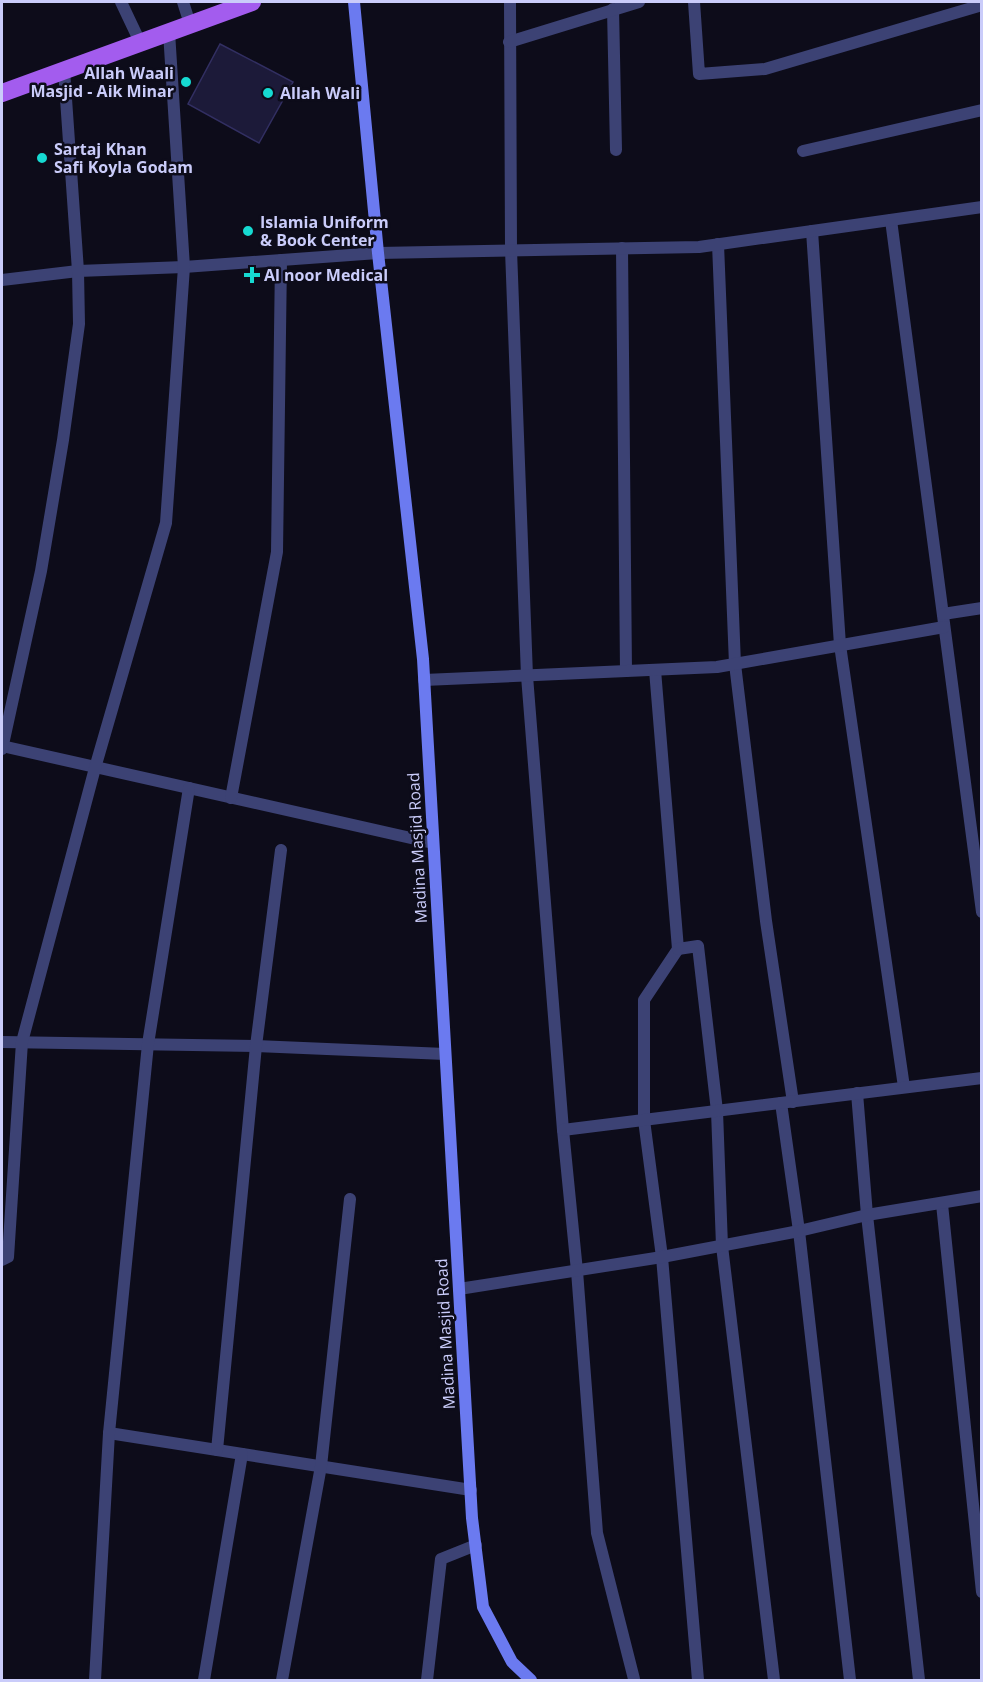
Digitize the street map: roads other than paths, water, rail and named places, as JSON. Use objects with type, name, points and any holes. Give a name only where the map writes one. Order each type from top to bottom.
[{"type":"main road","points":[[2,93],[252,2]]},
{"type":"street","points":[[121,2],[141,42]]},
{"type":"street","points":[[183,2],[190,24]]},
{"type":"street","name":"Madina Masjid Road","points":[[354,2],[378,253],[424,680],[476,1545],[483,1607],[512,1662],[531,1680]]},
{"type":"street","points":[[510,2],[511,250],[527,676],[597,1533],[634,1679]]},
{"type":"street","points":[[509,42],[639,2]]},
{"type":"street","points":[[694,2],[699,74],[765,69],[981,6]]},
{"type":"street","points":[[613,9],[616,150]]},
{"type":"street","points":[[2,1260],[8,1257],[22,1042],[95,768],[166,523],[184,267],[169,32]]},
{"type":"street","points":[[64,70],[78,271],[79,324],[63,440],[41,571],[2,747],[433,843]]},
{"type":"street","points":[[802,151],[981,110]]},
{"type":"street","points":[[2,280],[78,271],[184,267],[378,253],[699,247],[981,207]]},
{"type":"street","points":[[891,220],[981,912]]},
{"type":"street","points":[[812,231],[840,645],[904,1087]]},
{"type":"street","points":[[718,244],[735,664],[787,1102],[799,1231],[850,1680]]},
{"type":"street","points":[[622,248],[626,671]]},
{"type":"street","points":[[231,798],[277,552],[281,260]]},
{"type":"street","points":[[424,680],[717,667],[840,645],[944,621],[981,608]]},
{"type":"street","points":[[655,670],[678,949],[644,1000],[644,1120],[662,1257],[698,1680]]},
{"type":"street","points":[[95,1680],[109,1433],[148,1044],[189,788]]},
{"type":"street","points":[[217,1450],[256,1046],[281,850]]},
{"type":"street","points":[[678,949],[698,946],[717,1111],[722,1246],[774,1680]]},
{"type":"street","points":[[2,1042],[256,1046],[445,1054]]},
{"type":"street","points":[[563,1130],[981,1078]]},
{"type":"street","points":[[857,1093],[867,1215],[919,1680]]},
{"type":"street","points":[[459,1289],[662,1257],[799,1231],[867,1215],[981,1196]]},
{"type":"street","points":[[282,1680],[321,1466],[350,1200]]},
{"type":"street","points":[[942,1204],[981,1592]]},
{"type":"street","points":[[109,1433],[471,1490]]},
{"type":"street","points":[[204,1680],[242,1454]]},
{"type":"street","points":[[427,1680],[441,1559],[476,1545]]},
{"type":"place","name":"Allah Waali Masjid - Aik Minar","points":[[186,82]]},
{"type":"place","name":"Allah Wali","points":[[268,93]]},
{"type":"place","name":"Sartaj Khan Safi Koyla Godam","points":[[42,158]]},
{"type":"place","name":"Islamia Uniform & Book Center","points":[[248,231]]},
{"type":"place","name":"Al noor Medical","points":[[252,275]]}]
